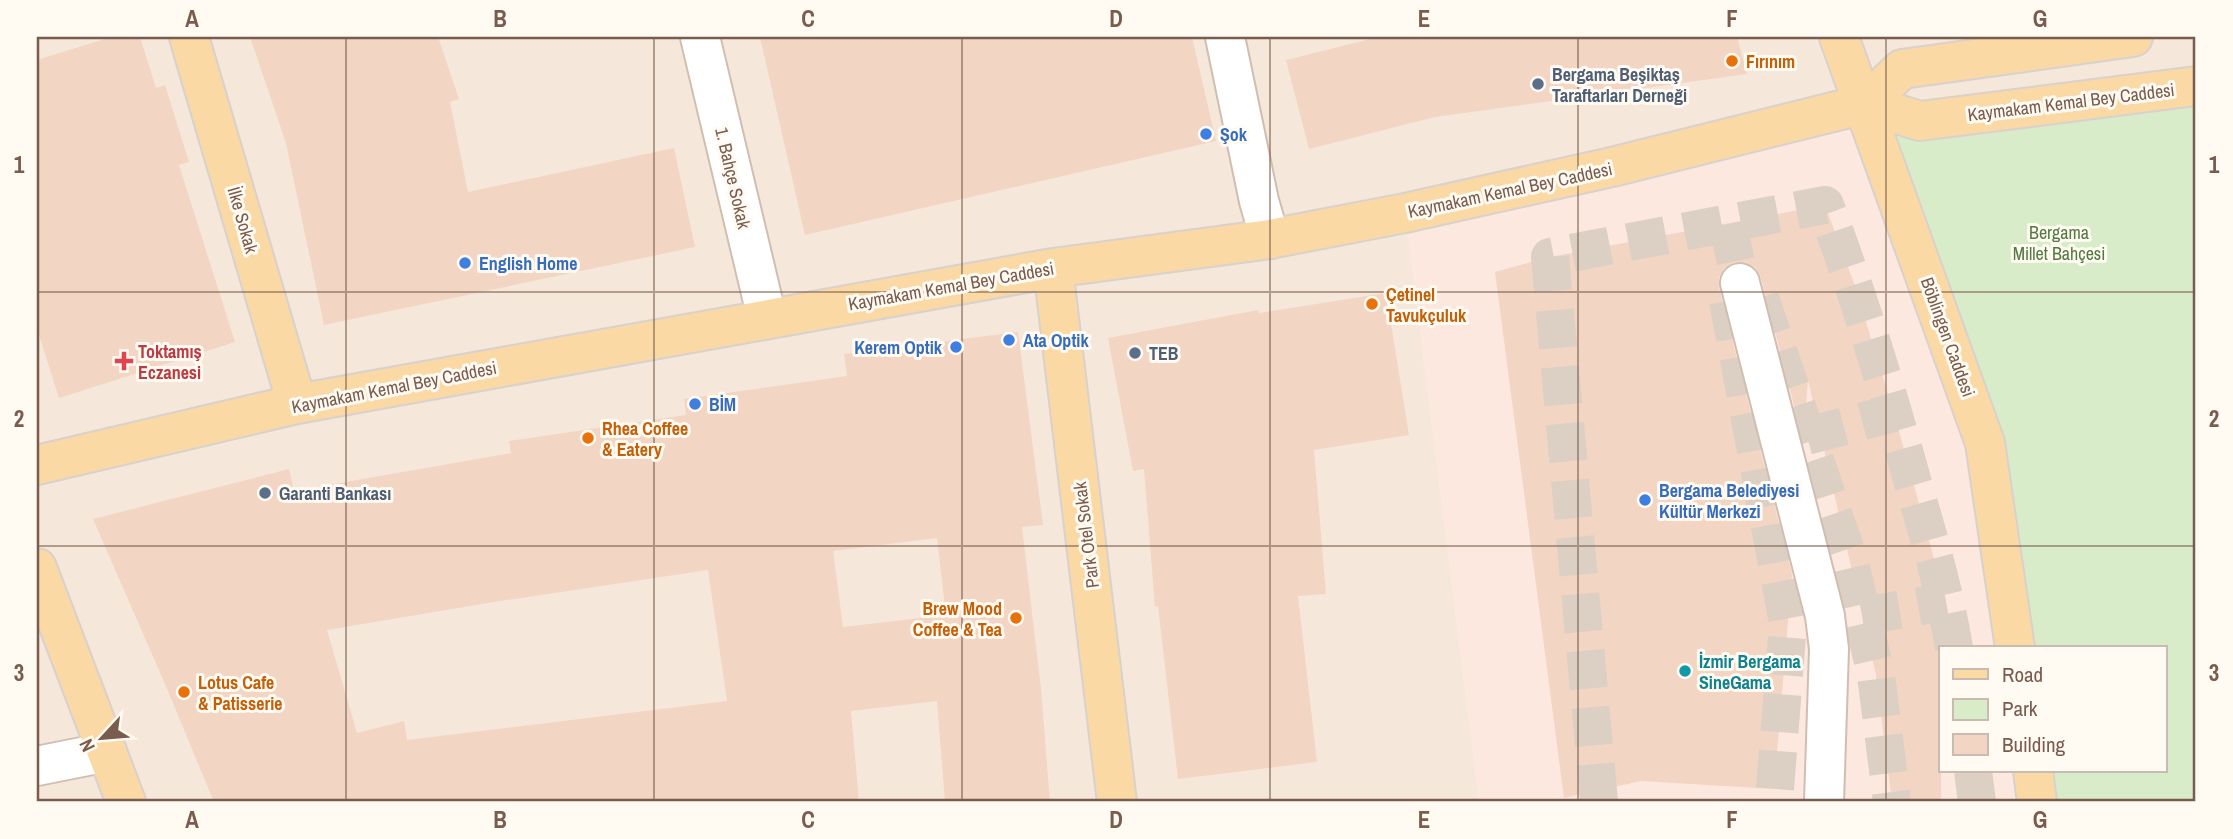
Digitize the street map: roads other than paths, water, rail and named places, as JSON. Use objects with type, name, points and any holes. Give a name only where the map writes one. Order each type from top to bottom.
[{"type":"main road","name":"İlke Sokak","points":[[189,37],[297,404]]},
{"type":"main road","name":"Böblingen Caddesi","points":[[1839,37],[1985,443],[2015,646]]},
{"type":"main road","name":"Kaymakam Kemal Bey Caddesi","points":[[37,465],[297,404],[1053,268],[1270,239],[1405,213],[1599,170],[1865,104],[1902,69],[2133,37]]},
{"type":"main road","name":"Kaymakam Kemal Bey Caddesi","points":[[1865,104],[1920,121],[2196,86]]},
{"type":"main road","name":"Park Otel Sokak","points":[[1053,268],[1117,802]]},
{"type":"main road","points":[[37,568],[126,802]]},
{"type":"main road","points":[[2032,772],[2037,802]]},
{"type":"street","name":"1. Bahçe Sokak","points":[[700,37],[767,318]]},
{"type":"street","points":[[1225,37],[1259,201],[1270,239]]},
{"type":"street","points":[[1740,283],[1825,616],[1829,649],[1824,802]]},
{"type":"street","points":[[37,766],[107,752]]},
{"type":"tunnel","points":[[1599,802],[1550,257],[1825,205],[1861,308],[1893,413],[1936,565],[1954,646]]},
{"type":"tunnel","points":[[1728,224],[1740,283]]},
{"type":"tunnel","points":[[1760,298],[1850,563],[1876,675],[1892,802]]},
{"type":"tunnel","points":[[1728,301],[1788,623],[1774,802]]},
{"type":"tunnel","points":[[1807,436],[1894,413]]},
{"type":"tunnel","points":[[1862,616],[1946,602]]},
{"type":"tunnel","points":[[1973,772],[1977,802]]},
{"type":"place","name":"Fırınım","points":[[1732,61]]},
{"type":"place","name":"Bergama Beşiktaş Taraftarları Derneği","points":[[1538,84]]},
{"type":"place","name":"Şok","points":[[1206,134]]},
{"type":"place","name":"English Home","points":[[465,263]]},
{"type":"place","name":"Çetinel Tavukçuluk","points":[[1372,304]]},
{"type":"place","name":"Ata Optik","points":[[1009,340]]},
{"type":"place","name":"Kerem Optik","points":[[956,347]]},
{"type":"place","name":"TEB","points":[[1135,353]]},
{"type":"place","name":"Toktamış Eczanesi","points":[[124,361]]},
{"type":"place","name":"BİM","points":[[695,404]]},
{"type":"place","name":"Rhea Coffee & Eatery","points":[[588,438]]},
{"type":"place","name":"Garanti Bankası","points":[[265,493]]},
{"type":"place","name":"Bergama Belediyesi Kültür Merkezi","points":[[1645,500]]},
{"type":"place","name":"Brew Mood Coffee & Tea","points":[[1016,618]]},
{"type":"place","name":"İzmir Bergama SineGama","points":[[1685,671]]},
{"type":"place","name":"Lotus Cafe & Patisserie","points":[[184,692]]},
{"type":"park label","name":"Bergama Millet Bahçesi","points":[[2059,242]]}]
